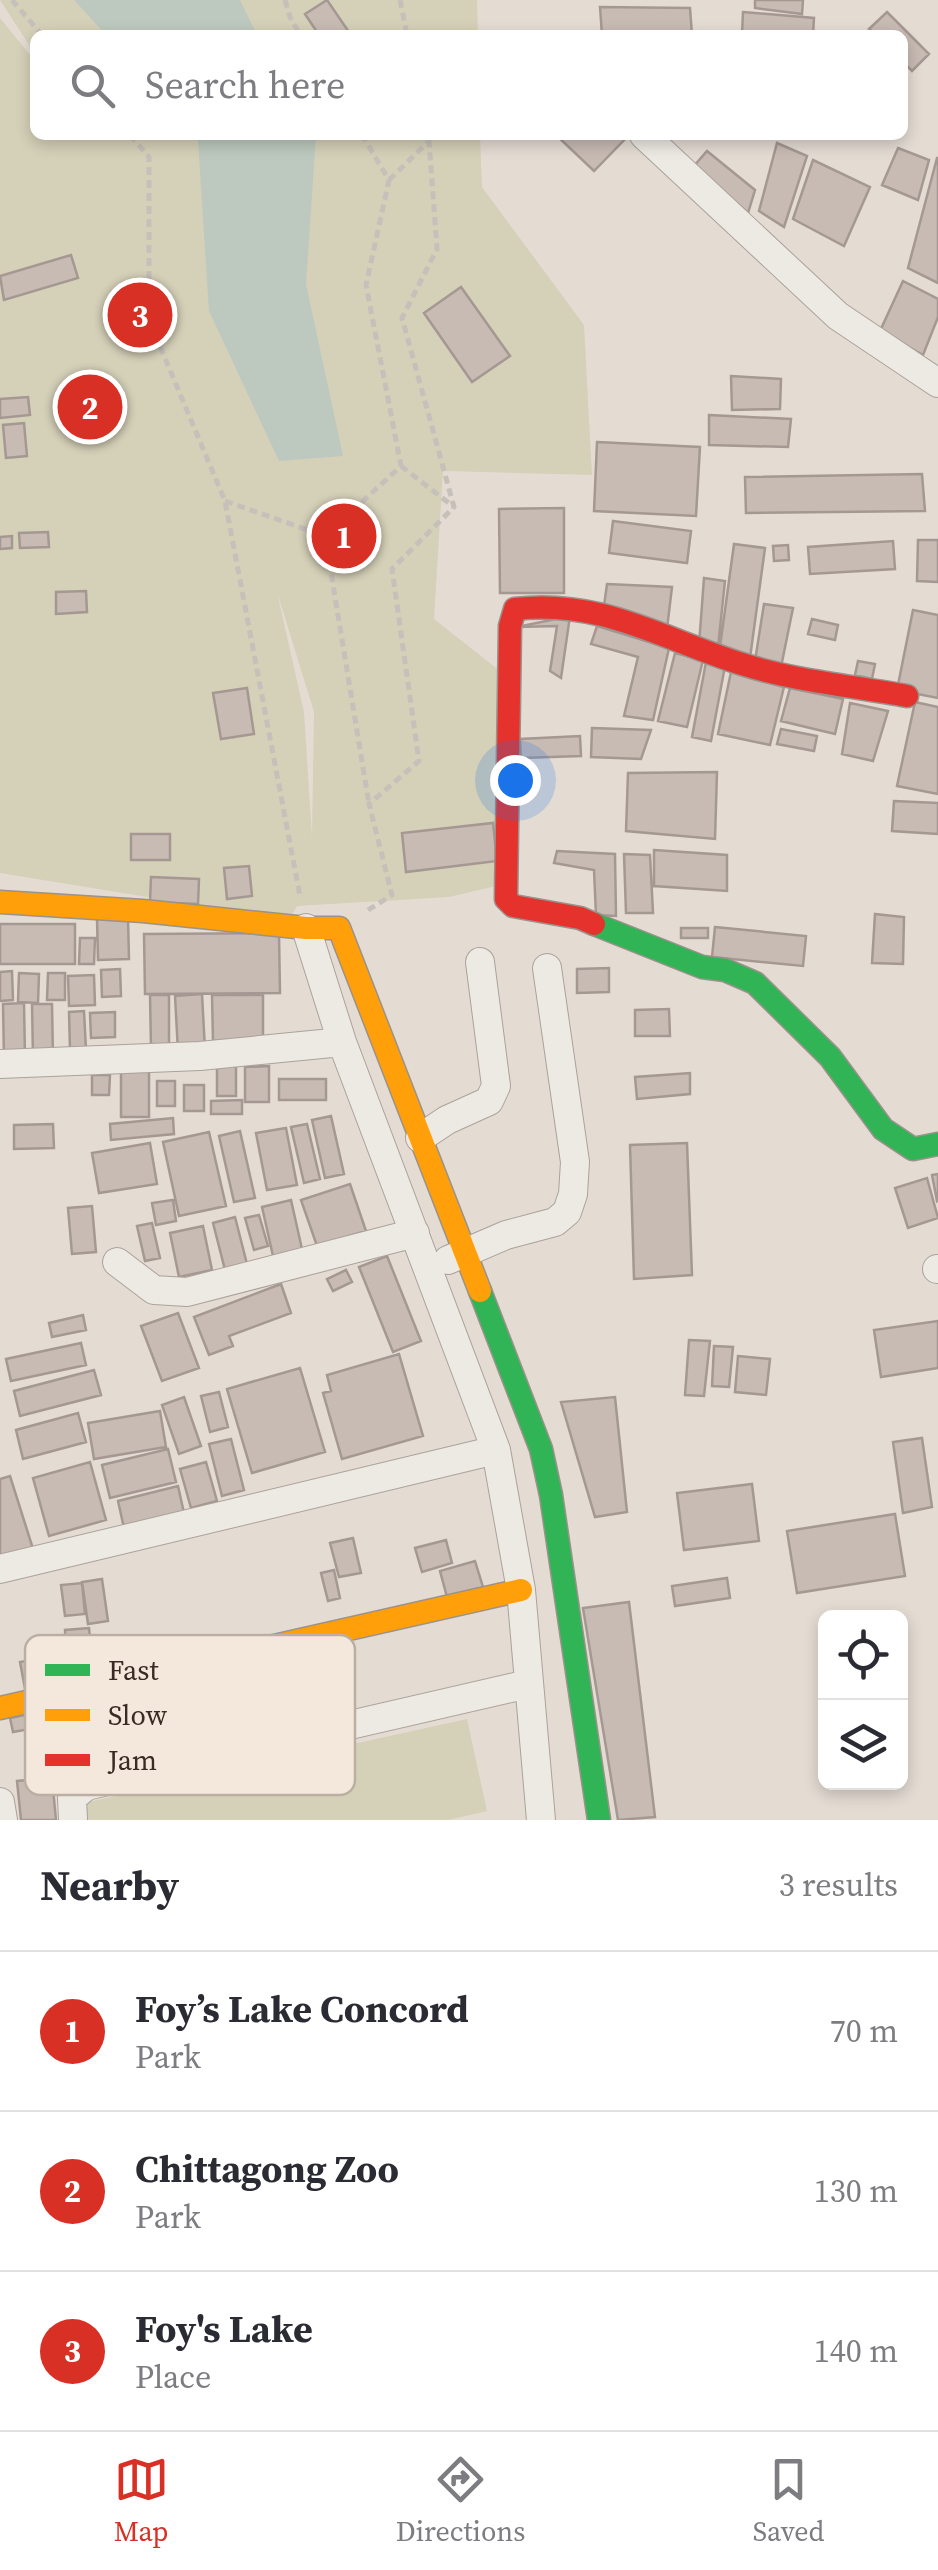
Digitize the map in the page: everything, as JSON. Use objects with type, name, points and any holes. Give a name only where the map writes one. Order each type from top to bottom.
[{"type":"street","points":[[649,140],[838,316],[938,383]]},
{"type":"street","points":[[907,696],[758,668],[605,612],[542,604],[515,610],[510,626],[506,899],[513,906],[580,918],[702,968],[726,970],[755,983],[830,1057],[883,1130],[913,1149],[938,1144]]},
{"type":"street","points":[[0,902],[339,928],[542,1449],[557,1512],[589,1766],[600,1820]]},
{"type":"street","points":[[306,928],[342,1042],[496,1450],[521,1590],[541,1820]]},
{"type":"street","points":[[420,1138],[489,1101],[494,1094],[480,962]]},
{"type":"street","points":[[428,1267],[506,1235],[555,1222],[567,1212],[574,1194],[575,1162],[547,968]]},
{"type":"street","points":[[0,1064],[200,1056],[342,1042]]},
{"type":"street","points":[[117,1262],[154,1290],[188,1292],[416,1234]]},
{"type":"street","points":[[0,1569],[496,1450]]},
{"type":"street","points":[[322,1635],[521,1590]]},
{"type":"street","points":[[355,1724],[528,1684]]},
{"type":"street","points":[[0,1708],[25,1702]]},
{"type":"street","points":[[72,1820],[72,1798],[76,1795]]},
{"type":"street","points":[[0,1802],[3,1820]]},
{"type":"path","points":[[12,0],[38,30]]},
{"type":"path","points":[[285,0],[297,30]]},
{"type":"path","points":[[400,0],[406,30]]},
{"type":"path","points":[[134,140],[149,157],[149,320],[225,501],[306,928]]},
{"type":"path","points":[[365,140],[390,180]]},
{"type":"path","points":[[426,140],[390,180],[366,285],[401,466],[454,508]]},
{"type":"path","points":[[428,140],[437,249],[402,318],[454,508]]},
{"type":"path","points":[[324,536],[401,466]]},
{"type":"path","points":[[225,501],[324,536]]},
{"type":"path","points":[[369,804],[419,761],[392,569],[454,508]]},
{"type":"path","points":[[324,536],[369,804],[392,895],[339,928]]},
{"type":"shaded area","points":[[0,0],[477,0],[478,30],[30,30],[30,46]]},
{"type":"shaded area","points":[[74,0],[240,0],[255,30],[101,30]]},
{"type":"shaded area","points":[[0,18],[30,55],[30,140],[480,140],[482,187],[584,325],[592,475],[443,471],[434,619],[505,675],[518,881],[449,897],[297,906],[289,920],[0,873]],"holes":[[[277,592],[314,712],[312,837],[304,712]]]},
{"type":"shaded area","points":[[198,140],[316,140],[306,284],[343,456],[279,461],[209,311]]},
{"type":"shaded area","points":[[467,1719],[487,1811],[448,1820],[83,1820],[79,1804],[120,1795],[355,1795],[355,1744]]},
{"type":"building","points":[[327,0],[348,30],[316,30],[305,14]]},
{"type":"building","points":[[755,0],[803,0],[802,14],[755,8]]},
{"type":"building","points":[[600,7],[690,8],[692,30],[602,30]]},
{"type":"building","points":[[743,12],[814,18],[813,30],[742,30]]},
{"type":"building","points":[[887,12],[905,30],[870,30]]},
{"type":"building","points":[[908,33],[929,54],[912,71],[908,67]]},
{"type":"building","points":[[561,140],[624,140],[594,171]]},
{"type":"building","points":[[777,143],[807,156],[784,227],[759,211]]},
{"type":"building","points":[[898,148],[929,160],[918,200],[882,185]]},
{"type":"building","points":[[707,151],[755,190],[748,213],[694,166]]},
{"type":"building","points":[[938,158],[938,283],[908,268]]},
{"type":"building","points":[[813,160],[870,187],[844,246],[793,219]]},
{"type":"building","points":[[71,255],[78,278],[4,300],[0,276]]},
{"type":"building","points":[[903,281],[938,299],[938,317],[923,355],[880,331]]},
{"type":"building","points":[[461,287],[510,356],[472,382],[424,313]]},
{"type":"building","points":[[731,376],[781,379],[780,409],[732,410]]},
{"type":"building","points":[[28,397],[30,415],[0,418],[0,399]]},
{"type":"building","points":[[709,415],[791,419],[788,447],[709,445]]},
{"type":"building","points":[[24,423],[27,456],[6,458],[3,425]]},
{"type":"building","points":[[597,442],[700,447],[696,516],[594,511]]},
{"type":"building","points":[[922,474],[925,511],[746,513],[745,477]]},
{"type":"building","points":[[564,508],[564,593],[500,593],[499,509]]},
{"type":"building","points":[[613,521],[691,531],[687,563],[609,553]]},
{"type":"building","points":[[48,532],[49,547],[20,548],[19,533]]},
{"type":"building","points":[[12,536],[12,548],[0,549],[0,537]]},
{"type":"building","points":[[918,540],[938,540],[938,582],[917,581]]},
{"type":"building","points":[[893,541],[895,569],[810,574],[808,547]]},
{"type":"building","points":[[734,544],[765,548],[750,658],[719,654]]},
{"type":"building","points":[[788,545],[789,560],[774,561],[773,546]]},
{"type":"building","points":[[704,578],[725,581],[718,647],[699,645]]},
{"type":"building","points":[[607,584],[672,587],[667,629],[604,606]]},
{"type":"building","points":[[86,591],[87,612],[56,614],[56,592]]},
{"type":"building","points":[[764,604],[793,608],[781,667],[755,661]]},
{"type":"building","points":[[913,610],[938,615],[938,698],[897,690]]},
{"type":"building","points":[[570,616],[561,678],[550,671],[557,626],[517,627]]},
{"type":"building","points":[[812,619],[838,625],[835,640],[808,634]]},
{"type":"building","points":[[597,626],[669,648],[653,720],[624,716],[638,657],[591,644]]},
{"type":"building","points":[[675,653],[703,660],[687,727],[658,721]]},
{"type":"building","points":[[858,661],[875,664],[872,679],[855,675]]},
{"type":"building","points":[[706,662],[725,666],[711,741],[692,737]]},
{"type":"building","points":[[731,672],[784,687],[770,745],[718,734]]},
{"type":"building","points":[[247,688],[254,734],[221,739],[213,693]]},
{"type":"building","points":[[790,688],[843,699],[835,734],[781,721]]},
{"type":"building","points":[[915,702],[938,707],[938,794],[897,786]]},
{"type":"building","points":[[850,703],[888,711],[873,761],[842,754]]},
{"type":"building","points":[[592,728],[651,730],[641,759],[591,757]]},
{"type":"building","points":[[781,729],[817,736],[814,751],[777,744]]},
{"type":"building","points":[[580,736],[581,756],[521,758],[520,739]]},
{"type":"building","points":[[717,772],[715,839],[626,831],[628,773]]},
{"type":"building","points":[[894,801],[938,803],[938,834],[892,831]]},
{"type":"building","points":[[493,823],[497,861],[406,872],[402,833]]},
{"type":"building","points":[[131,834],[170,834],[170,860],[131,860]]},
{"type":"building","points":[[654,850],[727,855],[727,891],[654,886]]},
{"type":"building","points":[[557,851],[615,854],[616,916],[596,915],[594,870],[554,863]]},
{"type":"building","points":[[624,854],[650,855],[653,913],[626,913]]},
{"type":"building","points":[[249,866],[252,896],[227,899],[224,868]]},
{"type":"building","points":[[151,877],[199,879],[198,904],[150,902]]},
{"type":"building","points":[[875,914],[904,917],[903,964],[872,963]]},
{"type":"building","points":[[97,918],[128,918],[129,959],[98,960]]},
{"type":"building","points":[[0,924],[75,924],[75,964],[0,964]]},
{"type":"building","points":[[715,927],[806,936],[803,966],[712,957]]},
{"type":"building","points":[[681,928],[708,928],[708,938],[681,938]]},
{"type":"building","points":[[279,933],[280,993],[145,994],[144,934]]},
{"type":"building","points":[[80,938],[95,938],[94,964],[79,964]]},
{"type":"building","points":[[609,968],[609,992],[577,993],[577,969]]},
{"type":"building","points":[[120,969],[121,996],[102,997],[101,970]]},
{"type":"building","points":[[12,971],[13,1000],[0,1001],[0,972]]},
{"type":"building","points":[[19,973],[39,974],[38,1003],[18,1002]]},
{"type":"building","points":[[48,973],[65,973],[65,1000],[47,1000]]},
{"type":"building","points":[[94,975],[95,1005],[69,1006],[68,976]]},
{"type":"building","points":[[202,994],[205,1050],[178,1052],[175,996]]},
{"type":"building","points":[[150,995],[169,995],[169,1048],[151,1048]]},
{"type":"building","points":[[212,995],[263,995],[263,1041],[213,1041]]},
{"type":"building","points":[[24,1003],[25,1058],[4,1059],[3,1004]]},
{"type":"building","points":[[32,1004],[52,1004],[53,1058],[33,1058]]},
{"type":"building","points":[[669,1009],[670,1036],[635,1036],[635,1010]]},
{"type":"building","points":[[84,1011],[86,1050],[70,1050],[69,1012]]},
{"type":"building","points":[[115,1012],[115,1037],[91,1038],[90,1013]]},
{"type":"building","points":[[217,1065],[236,1065],[236,1096],[217,1096]]},
{"type":"building","points":[[269,1066],[269,1102],[245,1102],[245,1067]]},
{"type":"building","points":[[121,1068],[149,1068],[149,1117],[121,1117]]},
{"type":"building","points":[[690,1073],[690,1094],[637,1099],[635,1077]]},
{"type":"building","points":[[92,1075],[110,1075],[109,1095],[92,1095]]},
{"type":"building","points":[[279,1079],[326,1079],[326,1100],[279,1100]]},
{"type":"building","points":[[157,1081],[175,1081],[175,1106],[157,1106]]},
{"type":"building","points":[[184,1085],[204,1085],[204,1111],[184,1111]]},
{"type":"building","points":[[242,1100],[242,1114],[211,1114],[211,1101]]},
{"type":"building","points":[[331,1116],[344,1174],[325,1178],[312,1120]]},
{"type":"building","points":[[173,1118],[174,1134],[111,1140],[110,1124]]},
{"type":"building","points":[[53,1124],[54,1148],[14,1149],[14,1125]]},
{"type":"building","points":[[307,1124],[320,1179],[304,1183],[291,1127]]},
{"type":"building","points":[[286,1128],[297,1185],[267,1190],[256,1133]]},
{"type":"building","points":[[240,1131],[255,1198],[234,1202],[219,1136]]},
{"type":"building","points":[[209,1132],[226,1206],[179,1216],[163,1142]]},
{"type":"building","points":[[150,1143],[157,1184],[99,1193],[92,1153]]},
{"type":"building","points":[[687,1143],[692,1275],[634,1279],[630,1145]]},
{"type":"building","points":[[938,1174],[938,1200],[937,1201],[932,1175]]},
{"type":"building","points":[[927,1178],[938,1218],[908,1228],[895,1188]]},
{"type":"building","points":[[350,1184],[366,1231],[317,1246],[301,1200]]},
{"type":"building","points":[[173,1200],[176,1221],[156,1225],[152,1203]]},
{"type":"building","points":[[291,1200],[302,1249],[273,1256],[262,1207]]},
{"type":"building","points":[[92,1206],[96,1252],[72,1254],[68,1208]]},
{"type":"building","points":[[259,1215],[268,1246],[254,1250],[245,1218]]},
{"type":"building","points":[[235,1217],[247,1264],[225,1270],[213,1223]]},
{"type":"building","points":[[152,1223],[160,1258],[145,1261],[137,1226]]},
{"type":"building","points":[[203,1226],[212,1270],[179,1277],[170,1233]]},
{"type":"building","points":[[387,1256],[421,1341],[393,1352],[359,1267]]},
{"type":"building","points":[[346,1270],[352,1282],[333,1291],[327,1279]]},
{"type":"building","points":[[281,1284],[291,1313],[229,1336],[233,1346],[209,1355],[194,1317]]},
{"type":"building","points":[[178,1313],[199,1368],[162,1381],[141,1326]]},
{"type":"building","points":[[83,1315],[86,1330],[52,1337],[49,1323]]},
{"type":"building","points":[[938,1321],[938,1368],[881,1377],[874,1330]]},
{"type":"building","points":[[689,1340],[710,1341],[704,1396],[685,1395]]},
{"type":"building","points":[[81,1343],[86,1365],[11,1381],[6,1359]]},
{"type":"building","points":[[714,1346],[733,1347],[729,1387],[712,1386]]},
{"type":"building","points":[[399,1354],[423,1436],[342,1459],[323,1393],[331,1391],[327,1375]]},
{"type":"building","points":[[738,1356],[770,1359],[766,1395],[735,1392]]},
{"type":"building","points":[[300,1368],[325,1452],[252,1473],[227,1389]]},
{"type":"building","points":[[94,1370],[101,1395],[20,1416],[14,1391]]},
{"type":"building","points":[[219,1392],[228,1427],[210,1432],[201,1396]]},
{"type":"building","points":[[184,1397],[201,1446],[179,1454],[162,1405]]},
{"type":"building","points":[[615,1397],[627,1512],[595,1517],[561,1402]]},
{"type":"building","points":[[160,1411],[166,1447],[94,1459],[88,1423]]},
{"type":"building","points":[[78,1413],[86,1442],[23,1459],[16,1430]]},
{"type":"building","points":[[922,1438],[932,1507],[903,1513],[893,1442]]},
{"type":"building","points":[[231,1439],[244,1490],[222,1496],[209,1444]]},
{"type":"building","points":[[168,1449],[176,1482],[110,1498],[102,1465]]},
{"type":"building","points":[[90,1462],[106,1520],[49,1536],[33,1478]]},
{"type":"building","points":[[206,1462],[217,1501],[191,1508],[180,1469]]},
{"type":"building","points":[[10,1476],[34,1552],[0,1563],[0,1479]]},
{"type":"building","points":[[752,1484],[759,1541],[684,1550],[677,1493]]},
{"type":"building","points":[[178,1486],[184,1513],[124,1528],[118,1501]]},
{"type":"building","points":[[895,1514],[905,1576],[797,1593],[787,1531]]},
{"type":"building","points":[[353,1538],[361,1573],[339,1577],[330,1543]]},
{"type":"building","points":[[446,1540],[452,1563],[422,1572],[415,1548]]},
{"type":"building","points":[[475,1561],[483,1587],[447,1597],[440,1571]]},
{"type":"building","points":[[334,1570],[340,1598],[328,1601],[321,1573]]},
{"type":"building","points":[[727,1578],[730,1598],[675,1606],[672,1586]]},
{"type":"building","points":[[102,1579],[108,1621],[88,1624],[82,1582]]},
{"type":"building","points":[[82,1583],[85,1614],[65,1616],[61,1585]]},
{"type":"building","points":[[629,1602],[655,1817],[618,1820],[583,1608]]},
{"type":"building","points":[[89,1628],[90,1635],[65,1635],[65,1630]]},
{"type":"building","points":[[25,1661],[25,1689],[20,1662]]},
{"type":"building","points":[[25,1715],[25,1730],[13,1732],[10,1718]]},
{"type":"building","points":[[25,1780],[25,1795],[54,1795],[56,1820],[21,1820],[17,1781]]},
{"type":"traffic: fast","points":[[594,924],[702,967],[725,970],[755,983],[830,1057],[883,1129],[913,1149],[938,1144]]},
{"type":"traffic: fast","points":[[480,1291],[541,1449],[599,1820]]},
{"type":"traffic: slow","points":[[0,902],[339,928],[480,1291]]},
{"type":"traffic: slow","points":[[322,1635],[521,1590]]},
{"type":"traffic: slow","points":[[0,1708],[25,1702]]},
{"type":"traffic: jam","points":[[594,924],[513,906],[506,899],[510,626],[515,609],[546,607],[604,615],[762,670],[907,696]]},
{"type":"place","name":"Foy's Lake","points":[[140,315]]},
{"type":"place","name":"Chittagong Zoo","points":[[90,407]]},
{"type":"place","name":"Foy’s Lake Concord","points":[[344,536]]}]
